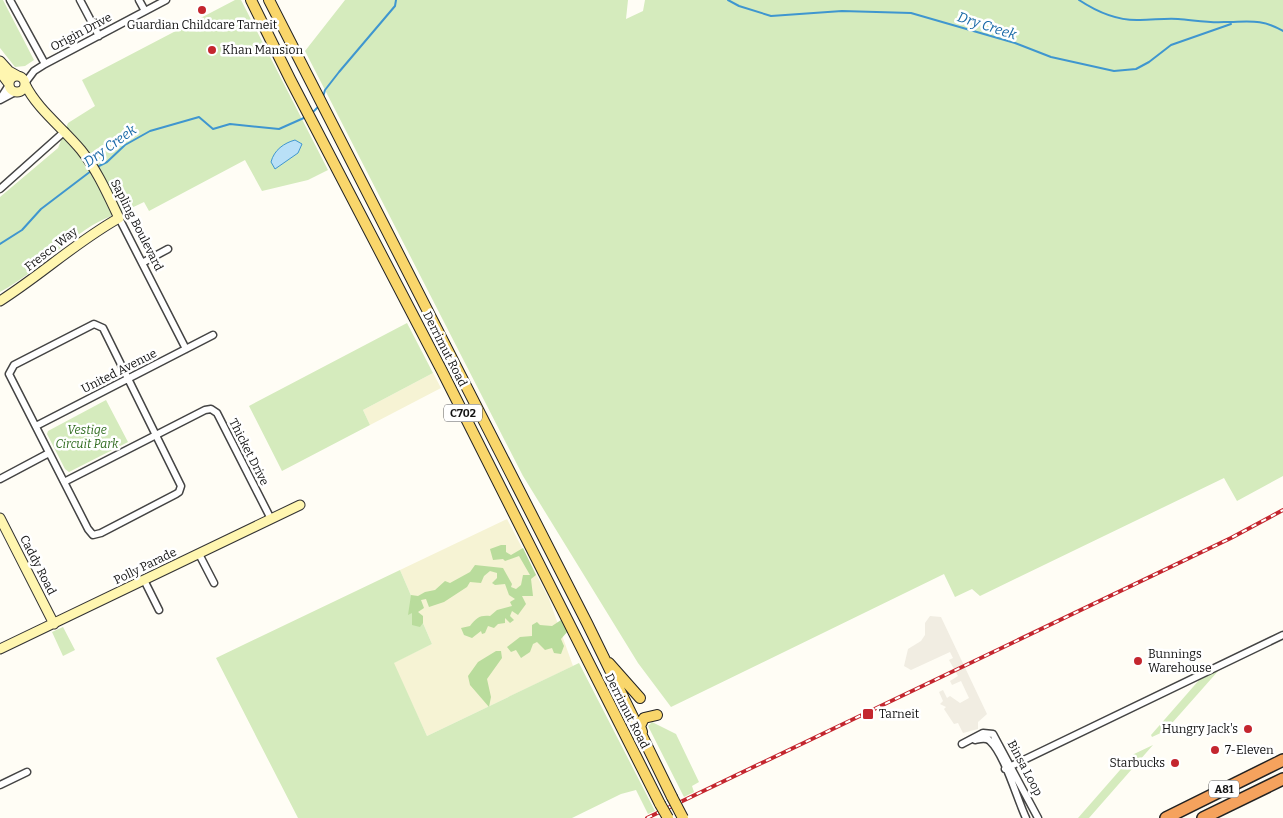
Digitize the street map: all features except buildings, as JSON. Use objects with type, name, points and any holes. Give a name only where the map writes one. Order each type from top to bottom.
[{"type":"highway","name":"A81","points":[[1166,818],[1283,760]]},
{"type":"highway","name":"A81","points":[[1203,818],[1283,779]]},
{"type":"main road","name":"Derrimut Road","points":[[252,0],[295,89],[447,380],[668,818]]},
{"type":"main road","name":"Derrimut Road","points":[[269,0],[643,736],[682,818]]},
{"type":"main road","points":[[603,657],[640,698]]},
{"type":"main road","points":[[611,708],[625,702]]},
{"type":"main road","points":[[643,736],[640,726],[642,720],[652,715],[657,715]]},
{"type":"street","points":[[10,0],[45,64]]},
{"type":"street","points":[[80,0],[99,36]]},
{"type":"street","points":[[139,0],[145,11]]},
{"type":"street","name":"Origin Drive","points":[[22,80],[45,64],[166,0]]},
{"type":"street","name":"Sapling Boulevard","points":[[0,61],[9,71],[22,80],[33,98],[65,131],[87,158],[102,183],[186,349]]},
{"type":"street","points":[[0,72],[13,88],[23,90],[22,80],[12,78],[13,88]]},
{"type":"street","points":[[0,100],[13,88]]},
{"type":"street","name":"Sapling Boulevard","points":[[13,88],[33,98]]},
{"type":"street","points":[[0,189],[65,131]]},
{"type":"street","name":"Fresco Way","points":[[0,301],[42,273],[86,238],[119,218]]},
{"type":"street","points":[[142,263],[168,249]]},
{"type":"street","points":[[94,324],[101,326],[128,379],[180,482],[180,492],[101,533],[93,535],[88,529],[10,377],[10,370],[14,365],[94,324]]},
{"type":"street","name":"United Avenue","points":[[36,426],[213,336]]},
{"type":"street","name":"Thicket Drive","points":[[64,482],[205,410],[214,411],[271,519]]},
{"type":"street","points":[[0,479],[49,453]]},
{"type":"street","name":"Polly Parade","points":[[0,650],[300,505]]},
{"type":"street","name":"Caddy Road","points":[[0,518],[54,624]]},
{"type":"street","points":[[199,554],[214,583]]},
{"type":"street","points":[[144,580],[159,610]]},
{"type":"street","points":[[1026,818],[1015,803],[1009,768],[1283,635]]},
{"type":"street","name":"Binsa Loop","points":[[962,744],[984,733],[991,733],[1009,768],[1027,795],[1038,818]]},
{"type":"street","points":[[0,785],[27,772]]},
{"type":"street","points":[[1015,803],[1027,795]]},
{"type":"shaded area","points":[[433,373],[441,388],[370,425],[363,410]]},
{"type":"shaded area","points":[[507,519],[549,599],[573,666],[427,736],[393,663],[432,644],[400,570]]},
{"type":"shaded area","points":[[930,616],[941,617],[987,714],[978,722],[978,729],[963,733],[958,723],[954,724],[944,709],[946,707],[940,704],[943,701],[939,692],[943,690],[947,698],[950,696],[960,703],[969,698],[961,681],[952,685],[950,681],[958,676],[949,660],[953,658],[950,652],[911,670],[904,666],[908,649],[921,641],[925,635],[925,623]]},
{"type":"green space","points":[[0,0],[3,0],[34,60],[25,66],[15,67],[0,48]]},
{"type":"green space","points":[[235,0],[241,0],[328,170],[308,180],[262,191],[245,160],[149,211],[144,202],[92,225],[22,278],[0,292],[0,197],[58,148],[68,123],[95,106],[82,80]]},
{"type":"green space","points":[[345,0],[628,0],[626,19],[643,11],[645,0],[1283,0],[1283,476],[1237,501],[1224,478],[980,596],[972,589],[955,597],[944,574],[671,707],[638,663],[523,476],[305,51]]},
{"type":"green space","points":[[407,323],[433,373],[363,410],[370,425],[282,471],[249,406]]},
{"type":"green space","name":"Vestige Circuit Park","points":[[106,400],[128,442],[69,472],[65,469],[47,434],[48,431]]},
{"type":"green space","points":[[506,545],[506,552],[511,555],[523,548],[536,575],[531,579],[533,596],[522,596],[526,604],[518,615],[512,611],[510,616],[514,620],[510,623],[505,618],[505,623],[498,624],[494,628],[488,626],[485,633],[482,634],[481,631],[472,638],[464,635],[461,628],[470,626],[478,618],[490,616],[497,610],[512,606],[510,602],[515,599],[509,595],[505,584],[495,585],[492,583],[497,578],[497,573],[490,571],[484,576],[481,583],[470,582],[467,587],[444,602],[429,607],[426,599],[421,600],[424,608],[418,612],[423,616],[423,623],[420,627],[412,625],[412,613],[408,615],[411,595],[418,596],[435,590],[445,581],[450,583],[470,572],[475,565],[503,568],[512,584],[511,587],[516,589],[521,585],[523,575],[530,575],[519,556],[505,561],[503,559],[493,560],[490,549]]},
{"type":"green space","points":[[400,570],[432,644],[394,663],[427,736],[579,663],[655,811],[648,814],[636,790],[621,794],[572,818],[298,818],[216,658]]},
{"type":"green space","points":[[561,620],[568,631],[561,639],[564,646],[561,654],[554,653],[552,648],[545,650],[537,642],[533,644],[530,652],[521,658],[516,650],[511,652],[507,647],[520,637],[532,636],[532,625],[537,622],[540,625],[552,626]]},
{"type":"green space","points":[[63,627],[75,650],[63,656],[52,632]]},
{"type":"green space","points":[[496,651],[501,651],[502,658],[487,679],[491,697],[489,707],[470,685],[468,676],[478,662]]},
{"type":"green space","points":[[1219,670],[1165,731],[1152,737],[1151,735],[1200,679]]},
{"type":"green space","points":[[652,722],[676,734],[699,782],[692,786],[694,792],[684,797],[648,726]]},
{"type":"green space","points":[[1153,745],[1089,818],[1078,818],[1134,754]]},
{"type":"water","points":[[295,140],[302,144],[298,153],[275,169],[271,162],[274,154],[283,145]]},
{"type":"waterway","name":"Dry Creek","points":[[323,97],[325,90],[339,72],[395,6],[396,0]]},
{"type":"waterway","name":"Dry Creek","points":[[728,0],[739,6],[771,16],[842,11],[911,13],[1015,43],[1051,57],[1114,71],[1136,69],[1149,62],[1171,45],[1231,24]]},
{"type":"waterway","points":[[1079,0],[1100,12],[1124,19],[1261,22],[1283,31]]},
{"type":"waterway","name":"Dry Creek","points":[[312,113],[319,106]]},
{"type":"waterway","name":"Dry Creek","points":[[97,167],[107,162],[125,145],[150,131],[199,117],[213,129],[230,124],[279,129],[306,117]]},
{"type":"waterway","name":"Dry Creek","points":[[0,244],[22,230],[41,209],[91,171]]},
{"type":"railway","points":[[647,818],[1231,538],[1283,510]]},
{"type":"place","name":"Guardian Childcare Tarneit","points":[[202,10]]},
{"type":"place","name":"Khan Mansion","points":[[212,50]]},
{"type":"place","name":"Bunnings Warehouse","points":[[1138,661]]},
{"type":"place","name":"Tarneit","points":[[868,714]]},
{"type":"place","name":"Hungry Jack's","points":[[1248,729]]},
{"type":"place","name":"7-Eleven","points":[[1215,750]]},
{"type":"place","name":"Starbucks","points":[[1175,763]]}]
